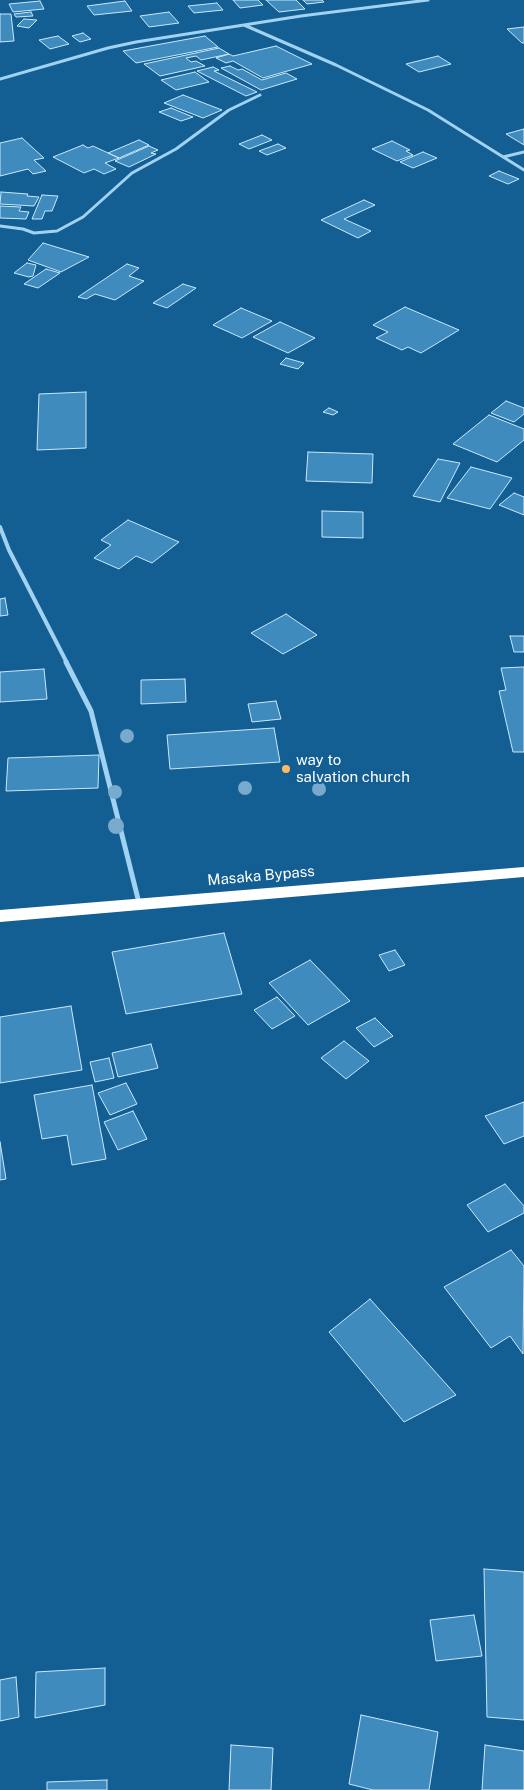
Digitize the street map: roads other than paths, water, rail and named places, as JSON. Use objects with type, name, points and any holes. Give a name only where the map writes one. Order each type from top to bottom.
[{"type":"highway","name":"Masaka Bypass","points":[[0,916],[524,872]]},
{"type":"street","points":[[0,79],[108,48],[244,25],[428,0]]},
{"type":"street","points":[[244,25],[336,65],[428,110],[524,170]]},
{"type":"street","points":[[0,226],[23,228],[34,233],[57,231],[83,217],[132,173],[176,149],[229,110],[260,95]]},
{"type":"street","points":[[503,157],[524,152]]},
{"type":"street","points":[[0,527],[9,550],[91,711],[140,904]]},
{"type":"place","name":"way to salvation church","points":[[286,769]]}]
